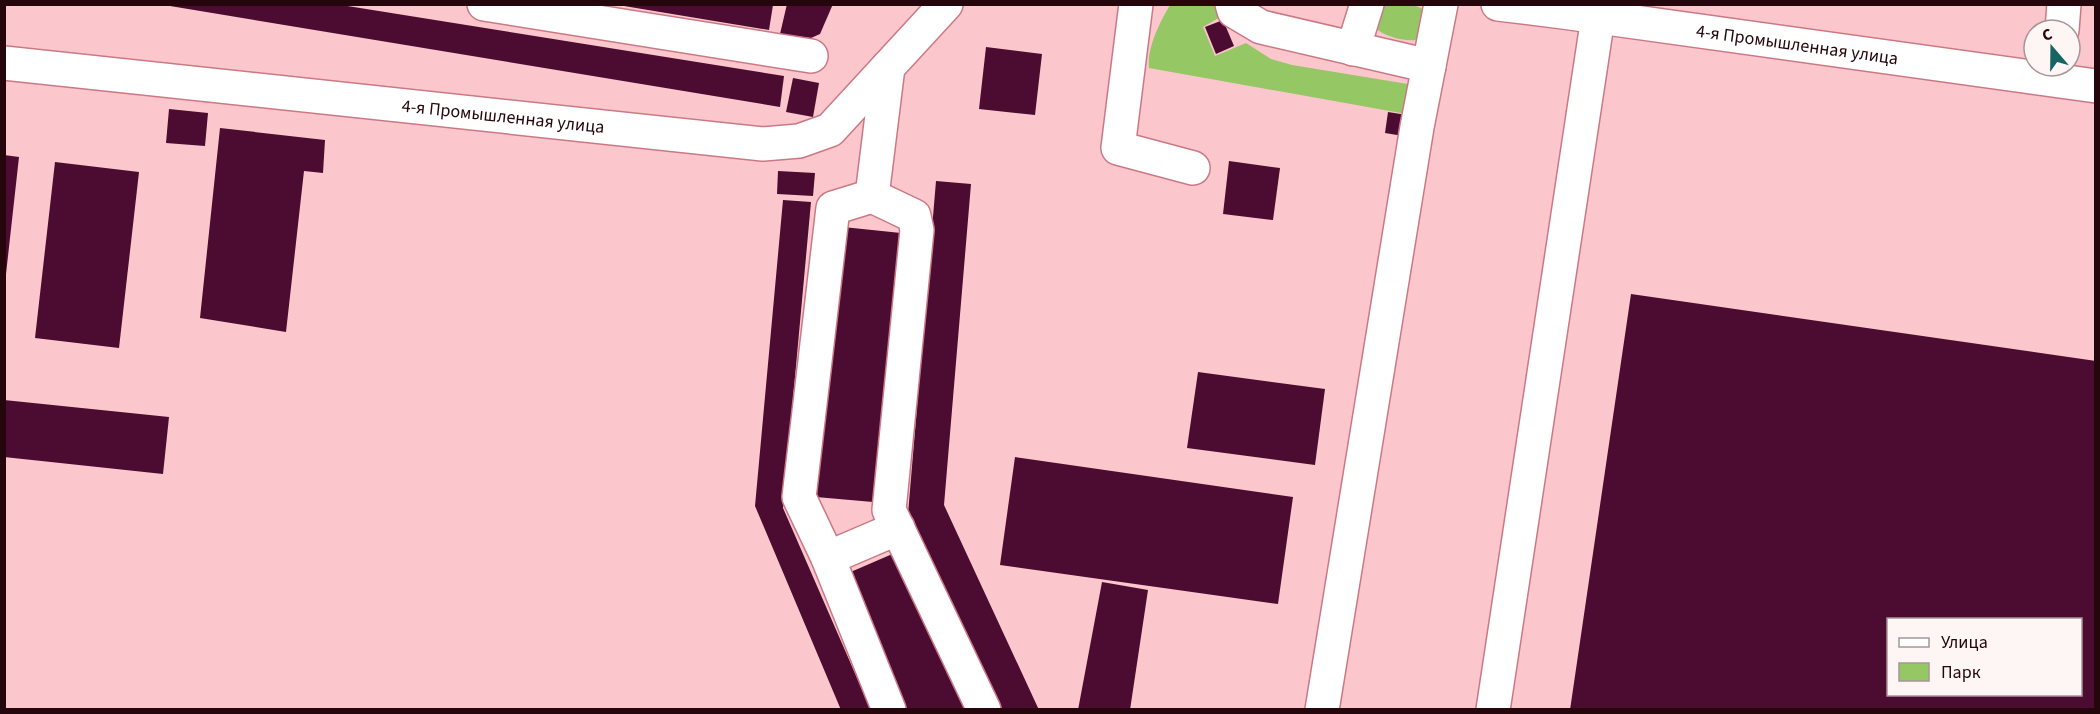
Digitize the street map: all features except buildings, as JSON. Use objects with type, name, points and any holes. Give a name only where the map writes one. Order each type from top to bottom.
[{"type":"street","points":[[484,4],[811,56]]},
{"type":"street","name":"4-я Промышленная улица","points":[[4,63],[763,144],[799,141],[830,130],[946,4]]},
{"type":"street","points":[[1136,4],[1118,148],[1193,168]]},
{"type":"street","points":[[1232,4],[1234,11],[1261,27],[1429,66]]},
{"type":"street","points":[[1353,49],[1367,4]]},
{"type":"street","points":[[1322,710],[1441,4]]},
{"type":"street","name":"4-я Промышленная улица","points":[[1498,4],[1564,8],[1598,17],[2022,69]]},
{"type":"street","points":[[1493,710],[1598,17]]},
{"type":"street","points":[[872,196],[888,67]]},
{"type":"street","name":"4-я Промышленная улица","points":[[2073,78],[2096,86]]},
{"type":"street","points":[[889,710],[828,558],[799,497],[833,208],[872,196],[914,216],[917,230],[889,510],[984,710]]},
{"type":"street","points":[[828,558],[898,528]]},
{"type":"green space","points":[[1170,5],[1216,5],[1222,16],[1203,27],[1215,56],[1246,43],[1271,59],[1292,65],[1408,84],[1412,86],[1412,115],[1149,68],[1152,43]]},
{"type":"green space","points":[[1383,5],[1413,5],[1429,14],[1422,39],[1396,38],[1374,27],[1376,13]]}]
